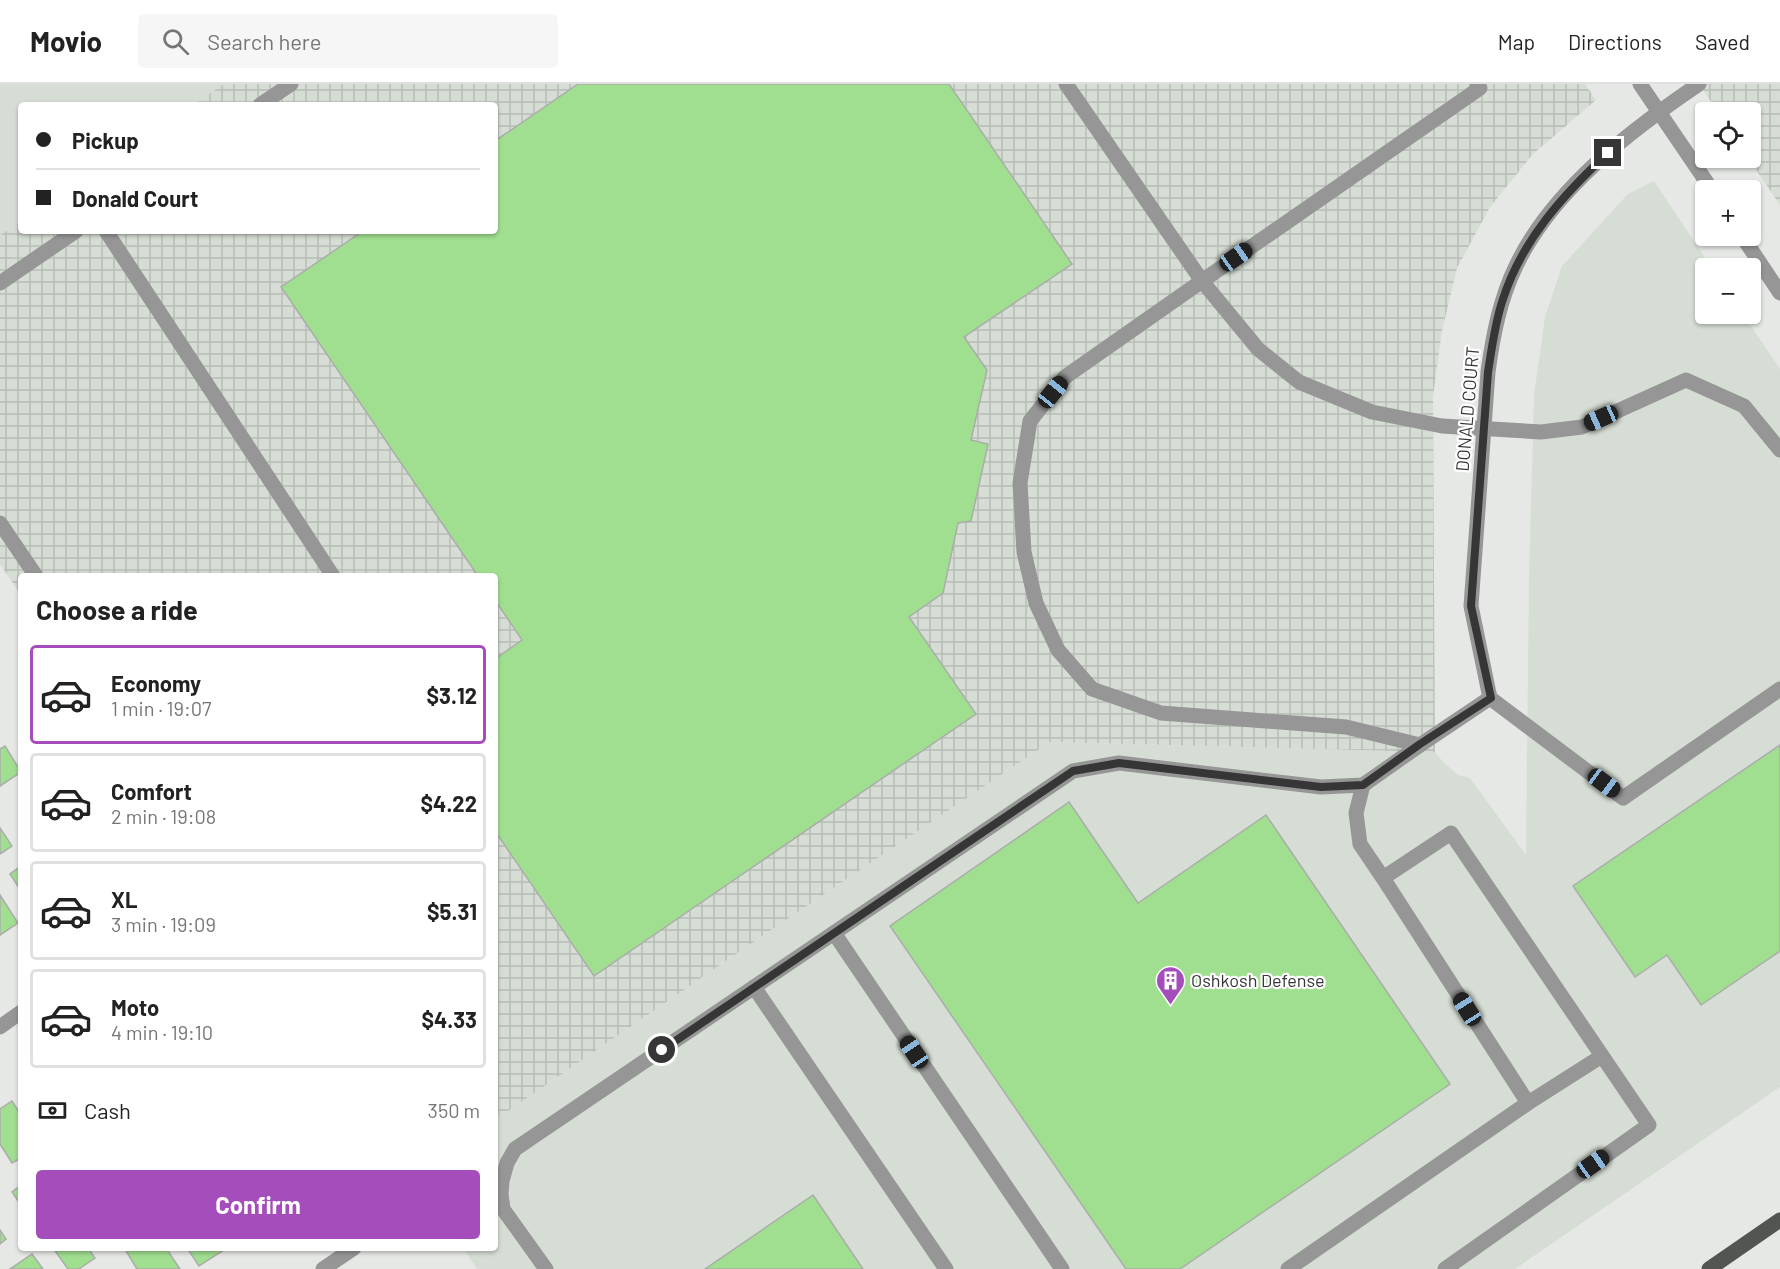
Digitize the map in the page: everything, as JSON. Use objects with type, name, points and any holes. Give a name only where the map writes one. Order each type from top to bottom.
[{"type":"main road","points":[[1708,1269],[1780,1220]]},
{"type":"street","points":[[264,102],[291,84]]},
{"type":"street","points":[[1066,84],[1202,281],[1258,349],[1299,382],[1372,412],[1442,426],[1541,432],[1582,427],[1686,380],[1744,406],[1780,450]]},
{"type":"street","points":[[1420,744],[1346,727],[1161,713],[1092,688],[1058,650],[1036,603],[1024,552],[1020,483],[1030,421],[1065,377],[1480,88],[1477,84]]},
{"type":"street","points":[[1640,84],[1705,180]]},
{"type":"street","name":"DONALD COURT","points":[[1491,698],[1471,606],[1488,372],[1502,300],[1516,265],[1536,231],[1573,187],[1608,153],[1659,111],[1699,84]]},
{"type":"street","points":[[0,283],[72,234]]},
{"type":"street","points":[[108,234],[331,573]]},
{"type":"street","points":[[1749,246],[1780,292]]},
{"type":"street","points":[[0,522],[34,573]]},
{"type":"street","points":[[546,1269],[503,1209],[502,1181],[507,1163],[515,1149],[1073,771],[1119,763],[1321,787],[1363,785],[1420,744],[1491,698],[1623,798],[1780,689]]},
{"type":"street","points":[[1363,785],[1356,813],[1360,844],[1528,1103]]},
{"type":"street","points":[[1383,878],[1451,833],[1649,1125],[1445,1269]]},
{"type":"street","points":[[834,933],[1062,1269]]},
{"type":"street","points":[[754,987],[946,1269]]},
{"type":"street","points":[[0,1027],[18,1014]]},
{"type":"street","points":[[1288,1269],[1528,1103],[1602,1056]]},
{"type":"street","points":[[323,1269],[350,1251]]},
{"type":"shaded area","points":[[0,84],[224,84],[197,102],[18,102],[18,223],[0,235]]},
{"type":"shaded area","points":[[224,84],[1585,84],[1596,100],[1532,155],[1490,207],[1457,268],[1442,331],[1433,396],[1435,752],[1050,742],[498,1118],[498,573],[18,573],[18,591],[0,564],[0,235],[18,223],[18,234],[498,234],[498,102],[197,102]]},
{"type":"shaded area","points":[[1699,84],[1780,84],[1780,205],[1755,168],[1761,168],[1761,102],[1711,102]]},
{"type":"shaded area","points":[[1654,181],[1695,242],[1695,246],[1705,258],[1695,258],[1695,324],[1750,324],[1780,369],[1780,1087],[1515,1269],[477,1269],[465,1251],[498,1251],[498,1118],[1050,742],[1435,752],[1458,775],[1470,778],[1526,855],[1529,575],[1534,395],[1545,317],[1562,266],[1628,194]]},
{"type":"building","points":[[578,84],[949,84],[1072,264],[964,337],[987,370],[971,440],[988,444],[971,521],[958,523],[943,593],[909,617],[976,714],[594,976],[498,835],[498,657],[522,640],[498,604],[498,573],[476,573],[281,287],[359,234],[498,234],[498,139]]},
{"type":"building","points":[[1780,745],[1780,951],[1701,1005],[1667,955],[1635,977],[1573,886]]},
{"type":"building","points":[[5,746],[18,767],[18,774],[0,786],[0,749]]},
{"type":"building","name":"Oshkosh Defense","points":[[1069,802],[1138,903],[1266,815],[1450,1084],[1180,1269],[1126,1269],[890,926]]},
{"type":"building","points":[[0,828],[12,846],[0,854]]},
{"type":"building","points":[[18,868],[18,886],[10,874]]},
{"type":"building","points":[[0,895],[18,923],[0,935]]},
{"type":"building","points":[[12,1101],[18,1110],[18,1160],[12,1163],[0,1144],[0,1109]]},
{"type":"building","points":[[18,1187],[18,1201],[12,1192]]},
{"type":"building","points":[[813,1195],[863,1269],[705,1269]]},
{"type":"building","points":[[0,1230],[6,1239],[0,1244]]},
{"type":"building","points":[[55,1251],[90,1251],[95,1258],[79,1269],[68,1269]]},
{"type":"building","points":[[126,1251],[168,1251],[180,1269],[137,1269]]},
{"type":"building","points":[[189,1251],[222,1251],[199,1266]]},
{"type":"building","points":[[32,1254],[43,1269],[10,1269]]},
{"type":"place","name":"Oshkosh Defense","points":[[1170,1006]]},
{"type":"route","points":[[662,1050],[1073,771],[1119,763],[1321,787],[1363,785],[1420,744],[1491,698],[1471,606],[1488,372],[1494,335],[1502,300],[1516,265],[1536,231],[1557,204],[1608,153]]}]
